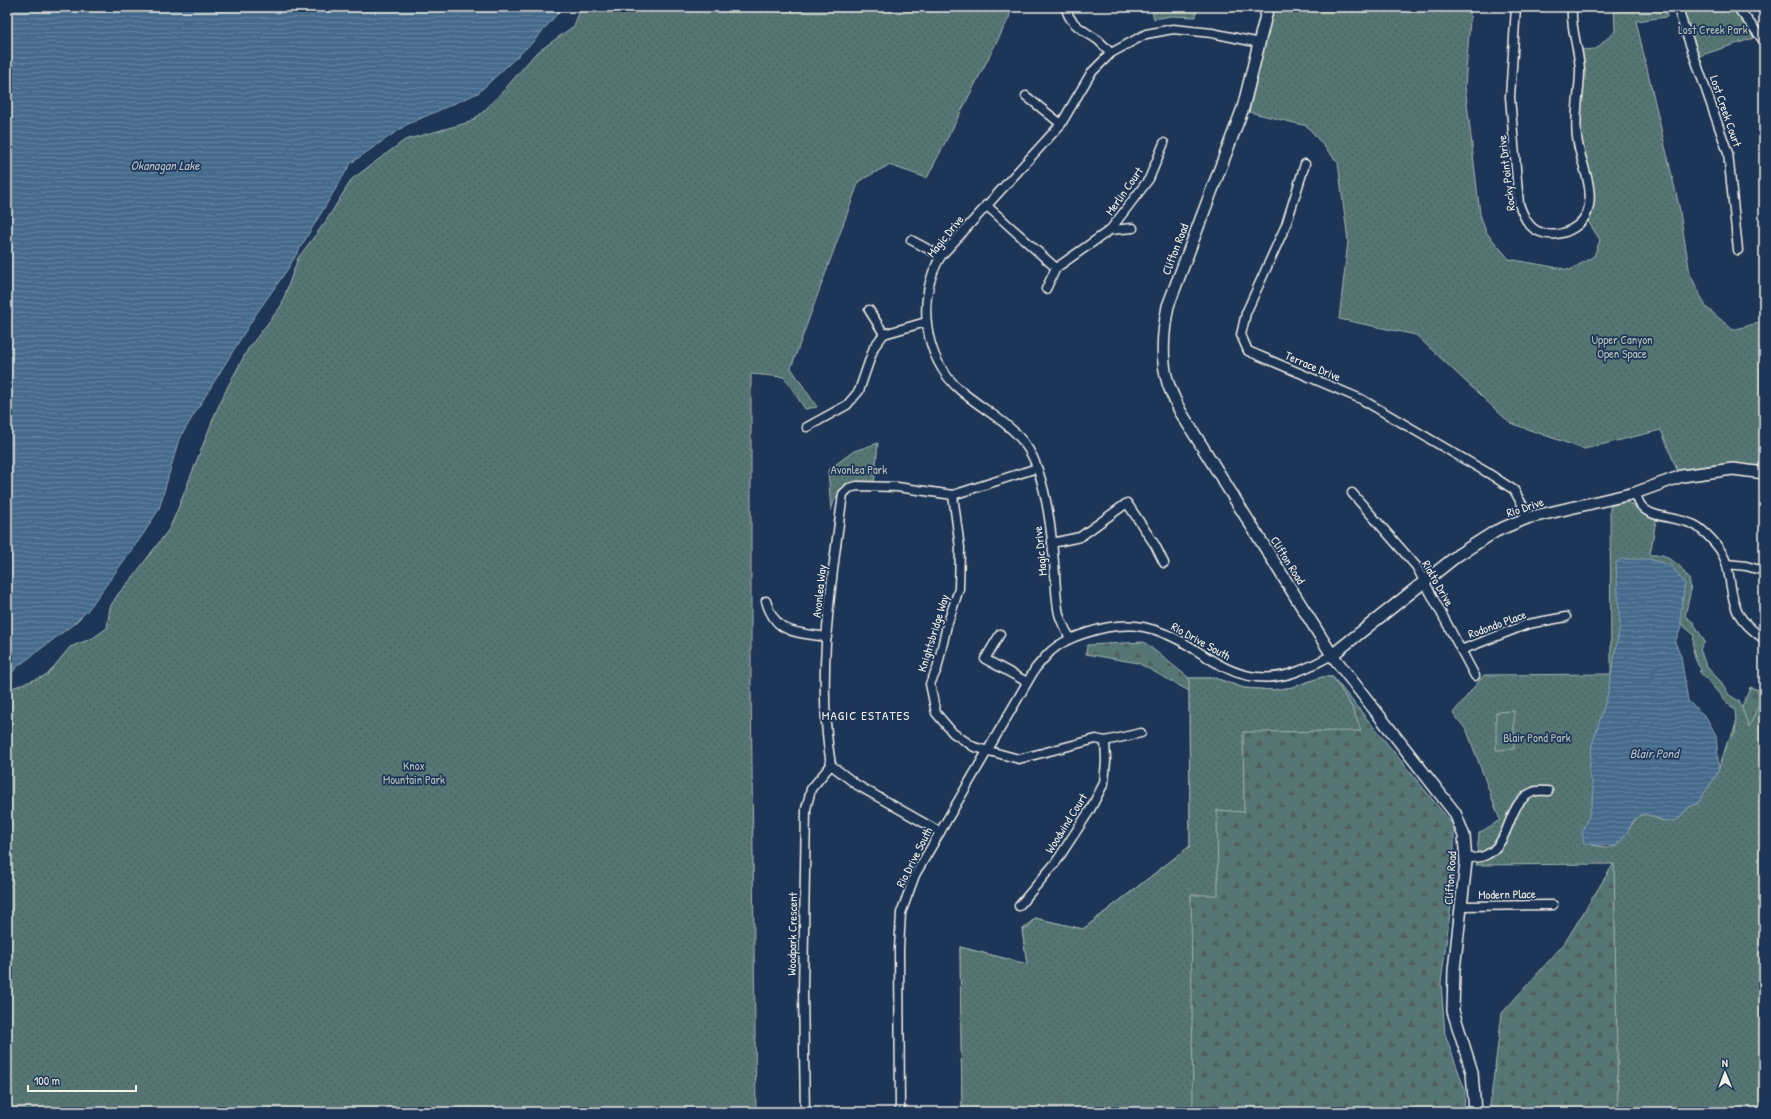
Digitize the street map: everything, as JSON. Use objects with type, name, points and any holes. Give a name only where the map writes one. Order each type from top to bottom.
[{"type":"street","points":[[1066,7],[1067,12],[1075,25],[1099,41],[1111,53]]},
{"type":"street","name":"Clifton Road","points":[[1268,7],[1243,108],[1168,306],[1163,330],[1163,355],[1168,383],[1180,411],[1332,656],[1455,813],[1464,836],[1466,858],[1454,970],[1453,1011],[1472,1072],[1476,1112]]},
{"type":"street","name":"Rocky Point Drive","points":[[1516,7],[1510,97],[1519,204],[1522,214],[1529,225],[1539,232],[1550,234],[1562,234],[1574,228],[1585,217],[1589,205],[1588,189],[1577,138],[1576,120],[1580,71],[1573,32],[1572,7]]},
{"type":"street","name":"Lost Creek Court","points":[[1681,7],[1680,15],[1728,153],[1738,250]]},
{"type":"street","points":[[1737,7],[1764,41]]},
{"type":"street","name":"Magic Drive","points":[[1070,638],[1059,614],[1046,496],[1037,468],[1030,450],[1017,433],[958,389],[942,369],[931,343],[926,322],[927,293],[932,276],[941,256],[986,204],[1061,124],[1091,73],[1111,53],[1146,34],[1173,29],[1212,33],[1260,42]]},
{"type":"street","points":[[1026,96],[1061,124]]},
{"type":"street","name":"Merlin Court","points":[[1046,288],[1056,268],[1110,230],[1149,179],[1164,143]]},
{"type":"street","name":"Terrace Drive","points":[[1305,164],[1286,225],[1246,313],[1241,335],[1248,351],[1361,399],[1488,473],[1514,490],[1523,506],[1527,518]]},
{"type":"street","points":[[986,204],[1056,268]]},
{"type":"street","name":"Merlin Court","points":[[1110,230],[1133,228]]},
{"type":"street","points":[[912,240],[941,256]]},
{"type":"street","points":[[869,310],[884,334]]},
{"type":"street","points":[[807,427],[847,405],[859,391],[874,348],[884,334],[926,322]]},
{"type":"street","name":"Avonlea Way","points":[[831,765],[826,736],[827,637],[842,494],[849,488],[857,486],[897,487],[953,495],[1037,468]]},
{"type":"street","name":"Rio Drive","points":[[1332,656],[1425,581],[1478,542],[1496,531],[1527,518],[1636,493],[1682,476],[1714,470],[1733,469],[1764,473]]},
{"type":"street","name":"Rialto Drive","points":[[1352,493],[1416,566],[1476,676]]},
{"type":"street","points":[[1636,493],[1640,505],[1650,513],[1678,519],[1698,527],[1717,545],[1727,564],[1734,602],[1739,614],[1750,629],[1764,639]]},
{"type":"street","name":"Knightsbridge Way","points":[[953,495],[960,548],[959,589],[947,625],[937,669],[930,684],[936,713],[953,734],[974,747],[986,752],[1019,759],[1096,739],[1105,741],[1141,733]]},
{"type":"street","points":[[1052,543],[1080,537],[1127,503],[1155,545],[1164,563]]},
{"type":"street","points":[[1727,564],[1746,566],[1764,571]]},
{"type":"street","points":[[766,601],[769,611],[778,625],[795,632],[827,637]]},
{"type":"street","name":"Rodondo Place","points":[[1461,650],[1528,624],[1566,617]]},
{"type":"street","name":"Rio Drive South","points":[[900,1112],[898,949],[901,913],[916,875],[940,832],[1035,669],[1052,650],[1070,638],[1101,628],[1118,625],[1139,626],[1158,630],[1237,674],[1258,677],[1282,676],[1302,671],[1332,656]]},
{"type":"street","points":[[1000,634],[986,658],[1027,682]]},
{"type":"street","name":"Woodwind Court","points":[[1019,906],[1056,862],[1090,810],[1104,783],[1106,761],[1105,741]]},
{"type":"street","points":[[831,765],[857,785],[940,832]]},
{"type":"street","name":"Woodpark Crescent","points":[[805,1112],[803,991],[806,809],[811,789],[831,765]]},
{"type":"street","points":[[1466,858],[1483,857],[1496,849],[1503,839],[1513,812],[1523,798],[1533,792],[1548,791]]},
{"type":"street","name":"Modern Place","points":[[1461,906],[1553,905]]},
{"type":"green space","name":"Knox Mountain Park","points":[[581,7],[1012,7],[1009,18],[927,178],[889,165],[859,181],[791,368],[817,407],[805,409],[784,377],[751,374],[751,683],[756,1112],[7,1112],[7,690],[47,675],[70,647],[93,638],[107,628],[110,607],[118,594],[133,577],[169,529],[215,414],[248,349],[281,306],[298,258],[326,221],[352,179],[405,140],[470,122],[483,112],[505,89],[535,54],[574,26]]},
{"type":"green space","points":[[1151,7],[1197,7],[1196,17],[1171,16],[1154,19]]},
{"type":"green space","name":"Upper Canyon Open Space","points":[[1273,7],[1471,7],[1465,86],[1480,214],[1486,232],[1509,259],[1570,270],[1594,256],[1600,240],[1586,218],[1591,205],[1578,138],[1580,50],[1596,49],[1615,31],[1614,7],[1666,7],[1667,17],[1636,21],[1679,206],[1690,274],[1706,307],[1733,330],[1764,321],[1764,468],[1732,465],[1677,470],[1661,430],[1584,449],[1510,423],[1416,335],[1339,319],[1348,241],[1338,163],[1307,126],[1249,112]]},
{"type":"green space","name":"Lost Creek Park","points":[[1685,7],[1734,7],[1754,38],[1699,56],[1684,14]]},
{"type":"green space","name":"Avonlea Park","points":[[878,443],[874,487],[842,490],[834,501],[831,511],[828,470],[854,451]]},
{"type":"green space","name":"Blair Pond Park","points":[[1626,502],[1630,503],[1646,516],[1656,520],[1650,555],[1663,555],[1679,565],[1689,579],[1691,589],[1685,616],[1693,622],[1705,642],[1700,649],[1706,666],[1722,683],[1729,695],[1739,701],[1749,727],[1764,693],[1764,1112],[1618,1112],[1614,864],[1476,865],[1479,833],[1500,820],[1467,731],[1453,713],[1484,675],[1611,674],[1610,506]],"holes":[[[1678,621],[1694,635],[1694,654],[1702,671],[1699,671],[1730,706],[1735,708],[1735,733],[1728,740],[1717,774],[1696,804],[1689,807],[1680,817],[1663,821],[1646,814],[1638,816],[1616,846],[1607,848],[1589,844],[1597,770]]]},
{"type":"green space","points":[[1144,642],[1189,678],[1215,678],[1244,688],[1273,690],[1293,687],[1322,677],[1333,677],[1454,826],[1454,882],[1441,983],[1445,1034],[1465,1090],[1464,1112],[962,1112],[960,947],[1027,964],[1022,930],[1035,918],[1083,929],[1190,846],[1189,691],[1138,663],[1086,654],[1087,645]]},
{"type":"green space","points":[[1322,677],[1333,677],[1353,709],[1361,731],[1243,732],[1244,812],[1217,810],[1218,895],[1191,895],[1193,1112],[962,1112],[960,947],[1027,964],[1022,930],[1028,928],[1035,918],[1083,929],[1190,846],[1189,678],[1215,678],[1244,688],[1273,690],[1293,687]]},
{"type":"green space","points":[[1750,687],[1762,691],[1764,688],[1764,1112],[1489,1112],[1502,1013],[1564,944],[1614,863],[1616,846],[1717,774]]},
{"type":"green space","points":[[1514,711],[1514,749],[1496,750],[1496,712]]},
{"type":"water","name":"Okanagan Lake","points":[[7,7],[563,7],[534,41],[478,93],[406,125],[351,163],[287,270],[254,317],[179,439],[159,509],[144,533],[88,610],[75,623],[17,667],[7,679]]},
{"type":"water","name":"Blair Pond","points":[[1621,559],[1649,559],[1670,565],[1685,583],[1681,610],[1681,628],[1675,642],[1681,656],[1688,701],[1706,717],[1716,735],[1719,769],[1698,803],[1689,807],[1677,820],[1667,822],[1646,814],[1640,815],[1633,821],[1627,833],[1616,846],[1584,844],[1582,832],[1589,815],[1594,793],[1589,771],[1592,745],[1607,697],[1620,626],[1616,563]]},
{"type":"district","name":"MAGIC ESTATES","points":[[866,715]]}]
